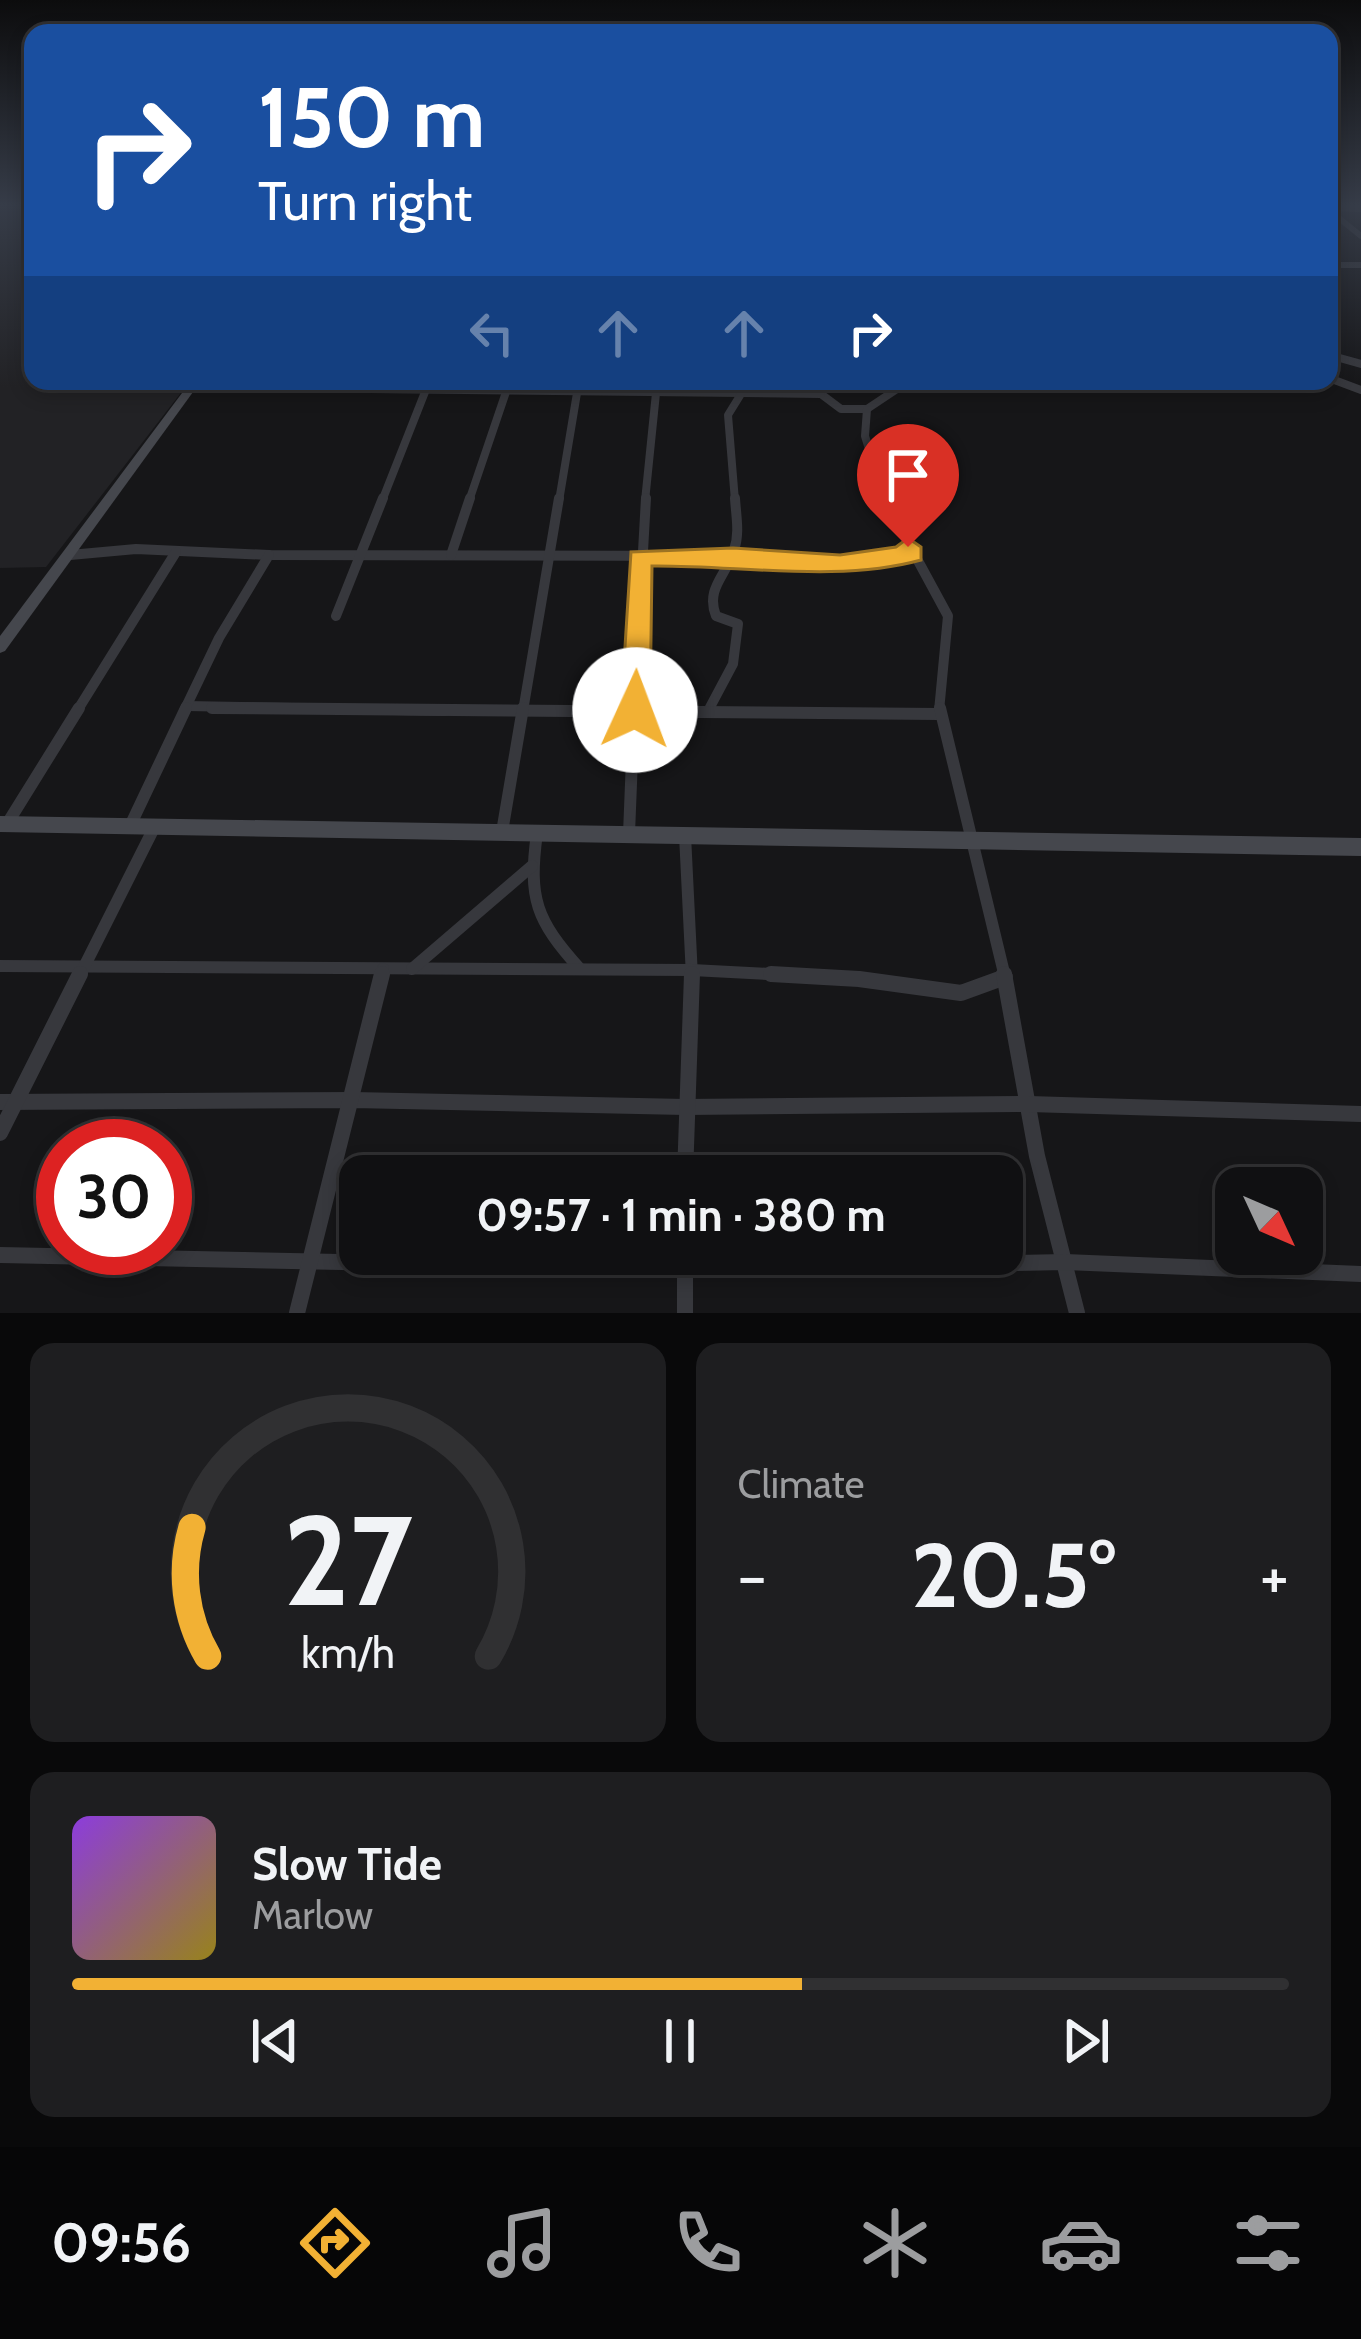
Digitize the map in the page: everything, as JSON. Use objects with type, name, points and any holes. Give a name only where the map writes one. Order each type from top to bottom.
[{"type":"street","points":[[0,647],[190,390]]},
{"type":"street","points":[[323,390],[714,390]]},
{"type":"street","points":[[708,712],[733,664],[738,624],[716,616],[711,603],[738,534],[730,487],[728,415],[740,390]]},
{"type":"street","points":[[775,390],[821,394],[841,409],[867,409],[896,390]]},
{"type":"street","points":[[820,390],[821,394]]},
{"type":"street","points":[[336,616],[425,392]]},
{"type":"street","points":[[451,555],[506,392]]},
{"type":"street","points":[[502,832],[578,393]]},
{"type":"street","points":[[629,834],[640,558],[656,393]]},
{"type":"street","points":[[867,409],[862,422],[890,516],[948,616],[939,713],[1005,976],[1077,1313]]},
{"type":"street","points":[[70,555],[136,549],[269,555],[733,556],[840,563],[913,554]]},
{"type":"street","points":[[3,824],[176,552]]},
{"type":"street","points":[[130,826],[219,638],[269,555]]},
{"type":"street","points":[[186,706],[939,713]]},
{"type":"street","points":[[3,824],[1361,847]]},
{"type":"street","points":[[0,1133],[7,1103],[155,826]]},
{"type":"street","points":[[537,832],[532,900],[539,924],[580,969]]},
{"type":"street","points":[[685,1155],[692,970],[686,835]]},
{"type":"street","points":[[412,969],[532,866]]},
{"type":"street","points":[[0,966],[692,970],[859,979],[962,993],[1005,976]]},
{"type":"street","points":[[297,1313],[383,969]]},
{"type":"street","points":[[7,1103],[1029,1104],[1361,1114]]},
{"type":"street","points":[[0,1255],[339,1261]]},
{"type":"street","points":[[1023,1262],[1361,1274]]},
{"type":"street","points":[[685,1275],[685,1313]]},
{"type":"shaded area","points":[[0,265],[24,265],[24,390],[183,390],[46,567],[0,568]]},
{"type":"route","points":[[635,710],[640,558],[733,556],[840,563],[913,554],[908,547]]}]
